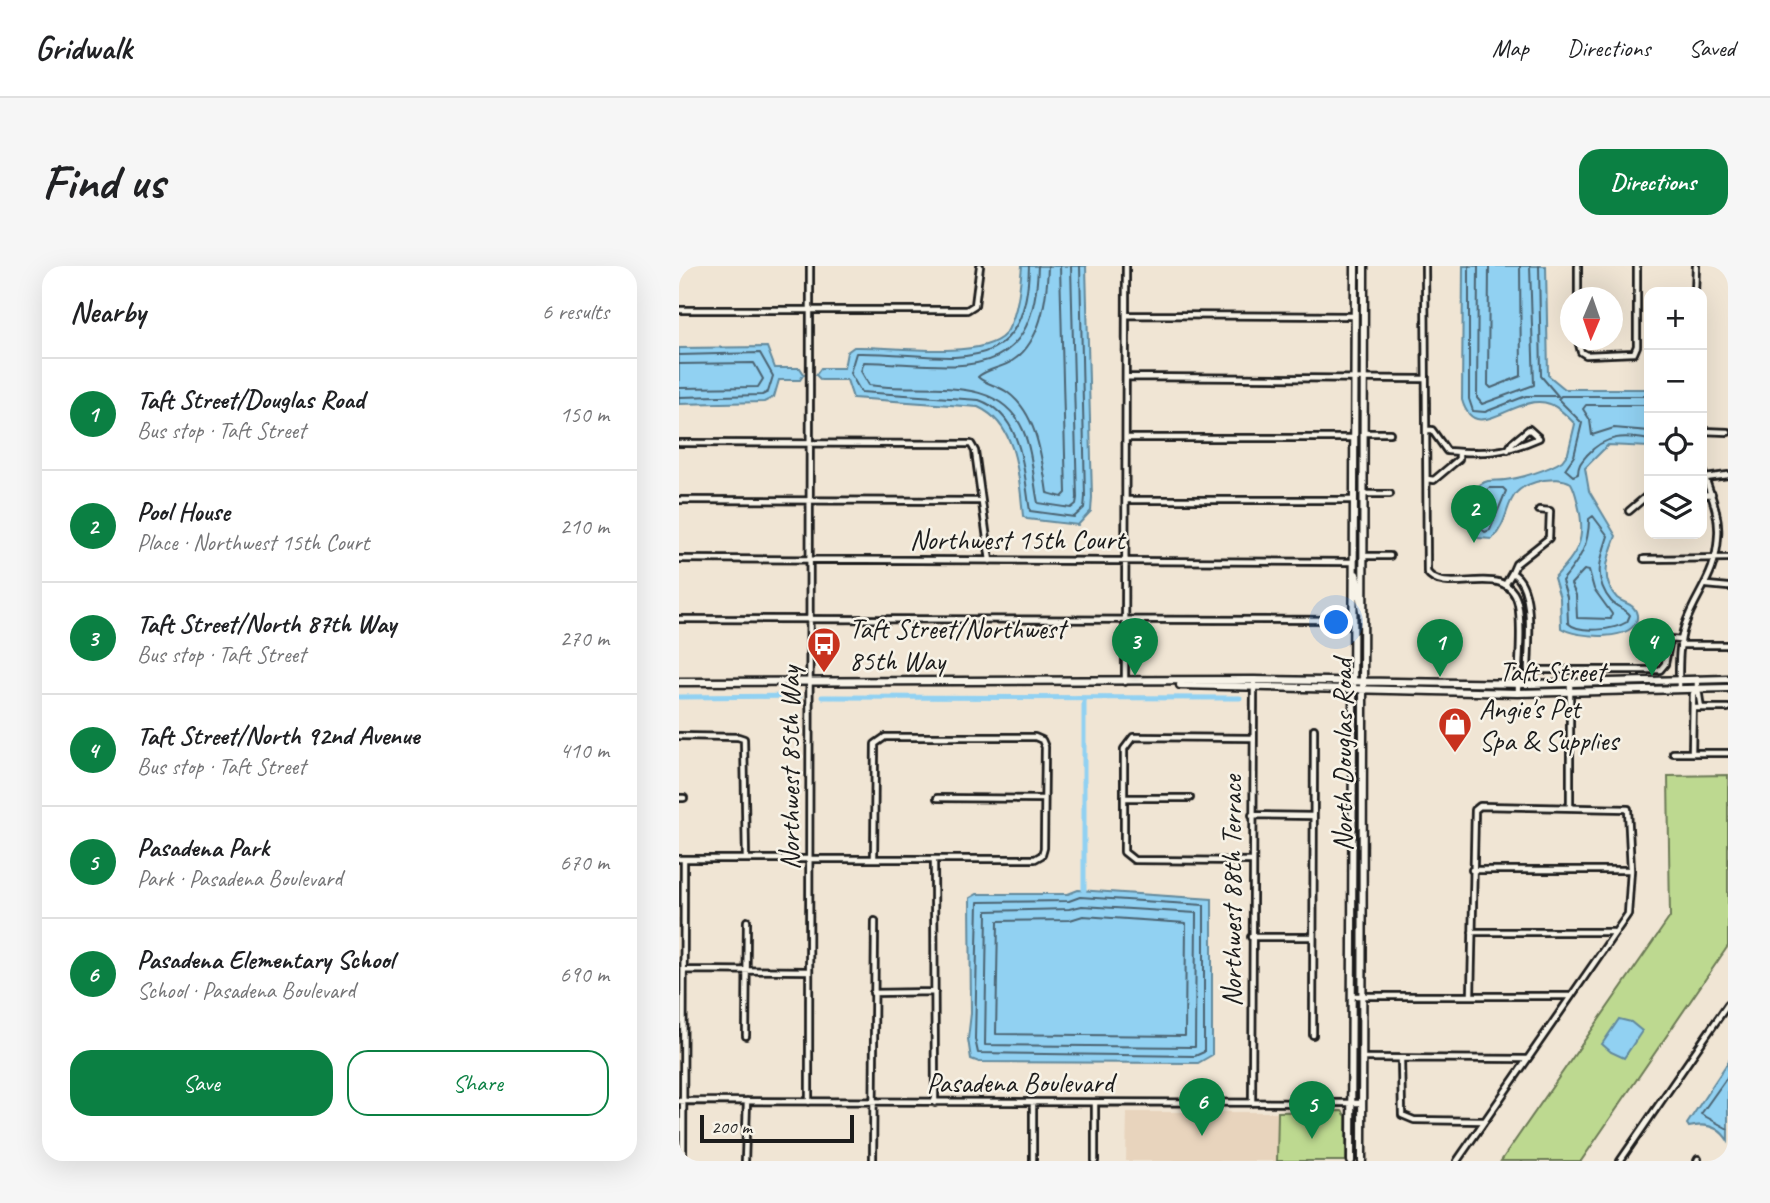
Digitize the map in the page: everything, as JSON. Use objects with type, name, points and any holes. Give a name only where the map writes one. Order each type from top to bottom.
[{"type":"main road","name":"North Douglas Road","points":[[1351,1161],[1355,266]]},
{"type":"main road","name":"North Douglas Road","points":[[1362,1161],[1364,266]]},
{"type":"main road","points":[[1354,566],[1359,584],[1359,606],[1364,613]]},
{"type":"main road","name":"Taft Street","points":[[679,682],[1254,680],[1518,684],[1728,679]]},
{"type":"main road","name":"Taft Street","points":[[1125,682],[1254,688],[1518,693],[1728,688]]},
{"type":"street","name":"Northwest 85th Way","points":[[809,1102],[810,266]]},
{"type":"street","points":[[679,310],[967,310],[975,305],[980,266]]},
{"type":"street","points":[[1125,682],[1126,266]]},
{"type":"street","points":[[1425,266],[1427,568],[1430,576],[1439,581],[1491,581],[1505,585],[1513,593],[1518,605],[1518,693]]},
{"type":"street","points":[[1578,266],[1578,287]]},
{"type":"street","points":[[1581,350],[1585,355],[1634,353],[1637,346],[1637,266]]},
{"type":"street","points":[[1695,287],[1696,266]]},
{"type":"street","points":[[1127,315],[1355,316]]},
{"type":"street","points":[[1127,377],[1425,379]]},
{"type":"street","points":[[1427,430],[1432,430],[1441,438],[1447,451],[1459,452],[1508,450],[1539,438],[1529,429],[1512,443],[1508,450]]},
{"type":"street","points":[[1707,431],[1728,432]]},
{"type":"street","points":[[1364,433],[1390,433]]},
{"type":"street","points":[[1126,438],[1355,438]]},
{"type":"street","points":[[679,443],[971,444],[975,451],[990,561]]},
{"type":"street","points":[[1427,479],[1434,480],[1459,459],[1459,452]]},
{"type":"street","points":[[1707,478],[1728,475]]},
{"type":"street","points":[[1679,689],[1680,642],[1688,618],[1707,585],[1716,558],[1719,534],[1712,494],[1707,483]]},
{"type":"street","points":[[1364,494],[1390,495]]},
{"type":"street","points":[[1707,494],[1712,494]]},
{"type":"street","points":[[1629,511],[1644,498]]},
{"type":"street","points":[[679,500],[981,501]]},
{"type":"street","points":[[1126,500],[1354,500]]},
{"type":"street","points":[[1505,585],[1516,564],[1549,538],[1550,511],[1539,510]]},
{"type":"street","points":[[1364,556],[1390,556]]},
{"type":"street","points":[[1644,559],[1728,558]]},
{"type":"street","name":"Northwest 15th Court","points":[[679,559],[1125,561],[1354,566]]},
{"type":"street","points":[[1512,573],[1522,581],[1529,608],[1528,670],[1660,670],[1665,664],[1670,639],[1728,645]]},
{"type":"street","points":[[1707,585],[1728,587]]},
{"type":"street","points":[[679,619],[1354,620]]},
{"type":"street","points":[[1697,679],[1701,708]]},
{"type":"street","name":"Northwest 88th Terrace","points":[[1252,1103],[1251,861],[1254,680]]},
{"type":"street","points":[[1570,683],[1570,806]]},
{"type":"street","points":[[1692,753],[1693,694],[1697,689]]},
{"type":"street","points":[[1693,708],[1728,708]]},
{"type":"street","points":[[1313,1035],[1314,729]]},
{"type":"street","points":[[679,736],[744,739],[746,859]]},
{"type":"street","points":[[684,1161],[681,1101],[685,970],[682,859],[934,860],[1035,859],[1042,855],[1045,747],[1042,740],[1035,737],[885,737],[877,741],[874,859]]},
{"type":"street","points":[[1251,861],[1128,858],[1123,852],[1124,749],[1128,741],[1133,737],[1252,738]]},
{"type":"street","points":[[1673,753],[1728,753]]},
{"type":"street","points":[[937,798],[1044,799]]},
{"type":"street","points":[[1125,798],[1190,798]]},
{"type":"street","points":[[1457,1161],[1628,914],[1631,870],[1628,809],[1479,806],[1475,810],[1471,995]]},
{"type":"street","points":[[1252,816],[1313,816]]},
{"type":"street","points":[[934,860],[935,1103]]},
{"type":"street","points":[[1472,870],[1631,870]]},
{"type":"street","points":[[746,1036],[747,921]]},
{"type":"street","points":[[873,1161],[875,921]]},
{"type":"street","points":[[1472,932],[1613,932]]},
{"type":"street","points":[[1251,937],[1312,937]]},
{"type":"street","points":[[685,970],[809,971]]},
{"type":"street","points":[[873,993],[935,992]]},
{"type":"street","points":[[1352,996],[1570,996]]},
{"type":"street","points":[[1620,1161],[1728,1004]]},
{"type":"street","points":[[1362,1058],[1526,1059]]},
{"type":"street","points":[[1401,1059],[1402,1115],[1414,1120],[1484,1121]]},
{"type":"street","name":"Pasadena Boulevard","points":[[681,1101],[1361,1103]]},
{"type":"street","points":[[745,1161],[747,1101]]},
{"type":"street","points":[[1033,1103],[1033,1161]]},
{"type":"street","points":[[1095,1103],[1095,1161]]},
{"type":"shaded area","points":[[1127,1112],[1278,1112],[1277,1161],[1126,1161]]},
{"type":"green space","points":[[1728,775],[1728,946],[1581,1161],[1501,1161],[1670,917],[1668,776]]},
{"type":"green space","points":[[1342,1111],[1346,1116],[1346,1161],[1277,1161],[1278,1112]]},
{"type":"water","points":[[1022,266],[1086,266],[1092,497],[1091,511],[1078,525],[1027,519],[1023,516],[1018,469],[1009,439],[991,415],[978,407],[853,398],[847,380],[821,380],[816,375],[821,368],[844,368],[847,352],[854,347],[960,349],[998,340],[1008,330],[1014,315]]},
{"type":"water","points":[[1463,266],[1546,266],[1548,375],[1565,389],[1644,389],[1644,447],[1608,445],[1585,468],[1589,491],[1616,536],[1608,560],[1608,583],[1617,598],[1636,611],[1635,624],[1628,630],[1618,634],[1592,636],[1561,628],[1560,598],[1554,578],[1575,553],[1581,536],[1581,516],[1571,483],[1564,480],[1544,480],[1520,490],[1514,496],[1504,521],[1492,539],[1478,538],[1472,524],[1471,506],[1475,490],[1488,481],[1526,475],[1562,461],[1568,453],[1575,424],[1553,405],[1537,402],[1487,419],[1477,419],[1468,413],[1462,400]]},
{"type":"water","points":[[767,347],[775,368],[800,368],[804,374],[800,380],[779,380],[774,397],[764,402],[679,404],[679,348]]},
{"type":"water","points":[[1078,890],[1212,899],[1212,1055],[1198,1063],[979,1062],[971,1059],[968,1039],[971,1013],[970,898],[977,894],[1068,894]]},
{"type":"water","points":[[1619,1019],[1631,1022],[1642,1031],[1624,1058],[1602,1044]]},
{"type":"water","points":[[1728,1062],[1728,1141],[1711,1127],[1689,1127],[1687,1124]]},
{"type":"waterway","points":[[679,697],[800,696]]},
{"type":"waterway","points":[[822,697],[1240,698]]},
{"type":"waterway","points":[[1084,698],[1084,890]]},
{"type":"place","name":"Pool House","points":[[1474,543]]},
{"type":"place","name":"Taft Street/Northwest 85th Way","points":[[824,674]]},
{"type":"place","name":"Taft Street/North 87th Way","points":[[1135,676]]},
{"type":"place","name":"Taft Street/North 92nd Avenue","points":[[1652,676]]},
{"type":"place","name":"Taft Street/Douglas Road","points":[[1440,677]]},
{"type":"place","name":"Angie's Pet Spa & Supplies","points":[[1455,754]]},
{"type":"place","name":"Pasadena Elementary School","points":[[1202,1136]]},
{"type":"place","name":"Pasadena Park","points":[[1312,1139]]}]
